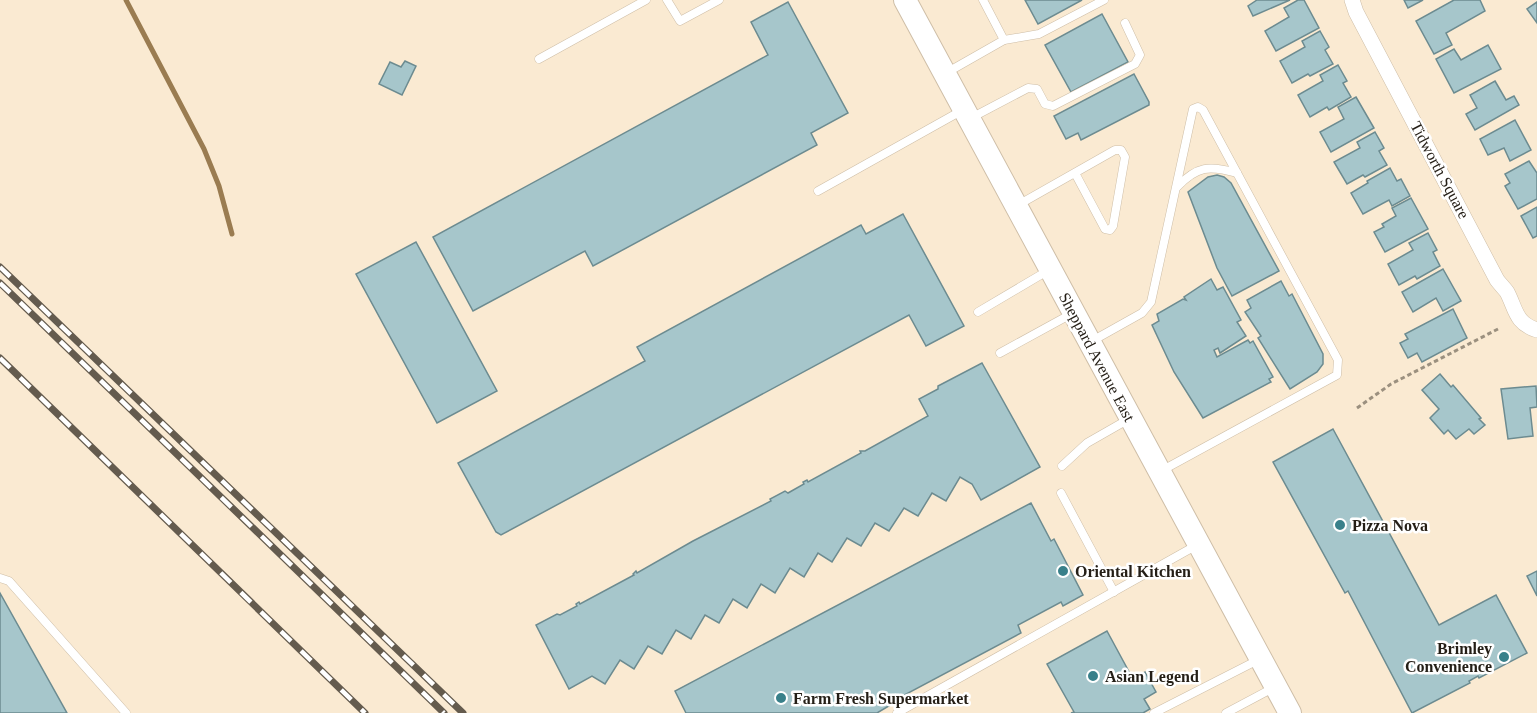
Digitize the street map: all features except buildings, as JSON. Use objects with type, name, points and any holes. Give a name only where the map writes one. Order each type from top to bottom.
[{"type":"main road","name":"Sheppard Avenue East","points":[[905,0],[1290,713]]},
{"type":"street","name":"Tidworth Square","points":[[1352,0],[1356,12],[1492,269],[1507,292],[1513,311],[1524,323],[1537,330]]},
{"type":"lane","points":[[539,59],[646,0]]},
{"type":"lane","points":[[667,0],[680,21],[719,0]]},
{"type":"lane","points":[[983,0],[1004,40]]},
{"type":"lane","points":[[945,74],[1004,40],[1039,34],[1104,0]]},
{"type":"lane","points":[[818,191],[967,114],[1029,88],[1037,89],[1045,104],[1053,106],[1135,64],[1140,55],[1125,23]]},
{"type":"lane","points":[[1089,342],[1142,314],[1151,302],[1193,109],[1198,107],[1203,110],[1338,360],[1339,368],[1337,375],[1160,472]]},
{"type":"lane","points":[[1016,206],[1075,172],[1115,150],[1121,150],[1125,157],[1113,226],[1110,230],[1105,229],[1075,172]]},
{"type":"lane","points":[[1176,188],[1194,172],[1208,168],[1237,173]]},
{"type":"lane","points":[[978,312],[1050,270]]},
{"type":"lane","points":[[1000,353],[1073,312]]},
{"type":"lane","points":[[1062,466],[1087,443],[1130,418]]},
{"type":"lane","points":[[1061,493],[1114,592]]},
{"type":"lane","points":[[898,713],[1198,545]]},
{"type":"lane","points":[[0,578],[9,581],[126,713]]},
{"type":"lane","points":[[1154,713],[1259,659]]},
{"type":"lane","points":[[1226,713],[1276,687]]},
{"type":"path","points":[[1357,408],[1391,384],[1498,329]]},
{"type":"waterway","points":[[126,0],[204,149],[219,186],[232,234]]},
{"type":"railway","points":[[0,267],[463,713]]},
{"type":"railway","points":[[0,283],[444,713]]},
{"type":"railway","points":[[0,358],[365,713]]},
{"type":"place","name":"Pizza Nova","points":[[1340,525]]},
{"type":"place","name":"Oriental Kitchen","points":[[1063,571]]},
{"type":"place","name":"Brimley Convenience","points":[[1504,657]]},
{"type":"place","name":"Asian Legend","points":[[1093,676]]},
{"type":"place","name":"Farm Fresh Supermarket","points":[[781,698]]}]
